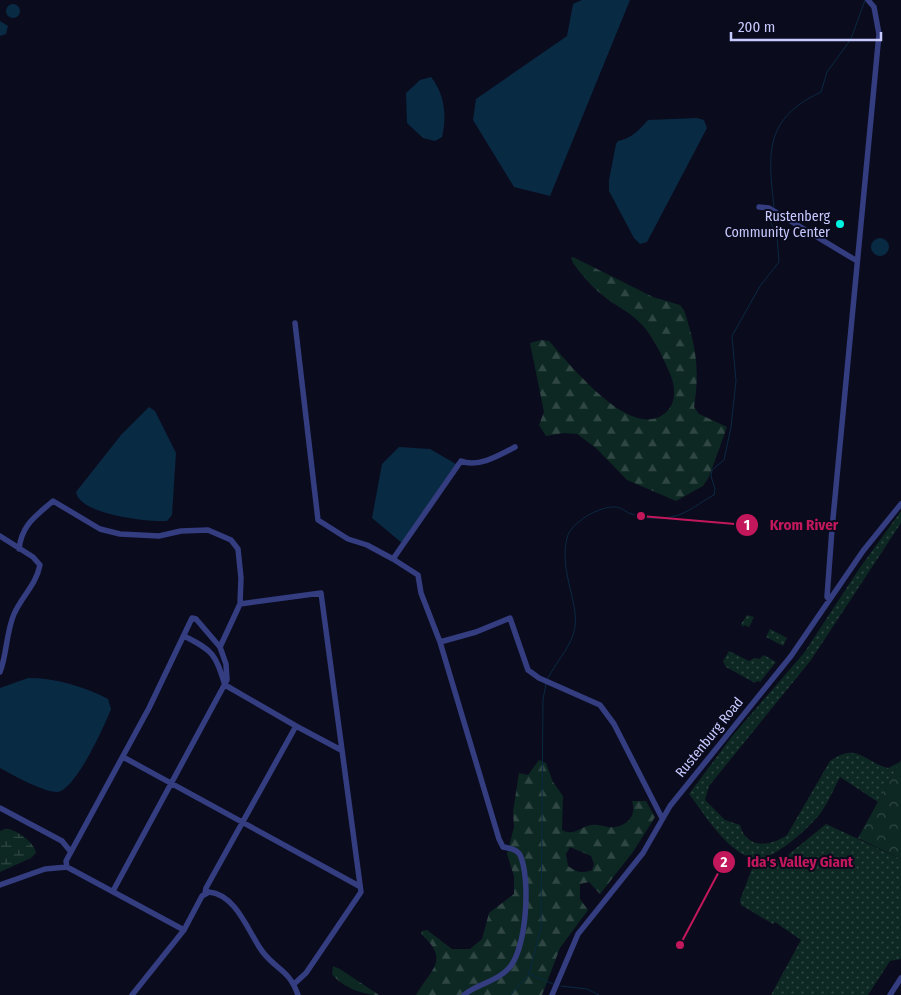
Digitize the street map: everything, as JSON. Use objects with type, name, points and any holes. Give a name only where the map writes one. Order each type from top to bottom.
[{"type":"street","points":[[829,599],[827,596],[830,558],[879,34],[878,18],[869,1]]},
{"type":"street","points":[[759,207],[769,208],[857,261]]},
{"type":"street","points":[[295,323],[318,520],[348,539],[367,544],[418,575],[421,593],[440,642],[499,839],[503,847],[516,850],[520,854],[526,885],[526,911],[521,944],[515,959],[506,972],[481,983],[464,995]]},
{"type":"street","points":[[393,559],[461,461],[468,464],[496,458],[516,447]]},
{"type":"street","points":[[19,548],[24,528],[33,517],[53,501],[100,529],[120,534],[159,536],[181,531],[208,530],[231,540],[238,549],[241,578],[240,604],[220,648]]},
{"type":"street","name":"Rustenburg Road","points":[[552,995],[578,934],[643,853],[662,818],[704,762],[791,656],[829,599],[882,526],[901,504]]},
{"type":"street","points":[[0,536],[33,557],[40,565],[38,578],[15,612],[1,668]]},
{"type":"street","points":[[240,604],[321,593],[361,892],[306,973],[294,984]]},
{"type":"street","points":[[67,867],[66,861],[123,756],[192,618],[196,619],[220,648],[227,672],[225,685],[113,891]]},
{"type":"street","points":[[440,642],[476,632],[510,618],[528,670],[539,678],[600,705],[614,724],[662,818]]},
{"type":"street","points":[[184,636],[204,647],[216,658],[225,685],[341,750]]},
{"type":"street","points":[[132,995],[184,930],[296,726]]},
{"type":"street","points":[[123,756],[359,886]]},
{"type":"street","points":[[0,808],[62,841],[71,852]]},
{"type":"street","points":[[0,885],[45,869],[67,867],[184,930]]},
{"type":"street","points":[[205,893],[214,892],[230,904],[245,921],[262,951],[287,972],[298,995]]},
{"type":"street","points":[[890,995],[901,978]]},
{"type":"green space","points":[[573,257],[653,297],[680,305],[684,310],[696,358],[697,381],[694,407],[699,414],[727,427],[709,477],[703,486],[676,501],[627,480],[596,448],[577,434],[564,433],[546,436],[539,425],[544,412],[530,343],[541,340],[549,341],[587,383],[622,411],[639,418],[655,418],[669,409],[674,398],[671,376],[648,332],[634,317],[605,298],[593,287],[573,263],[571,258]]},
{"type":"green space","points":[[901,511],[901,523],[811,660],[709,786],[705,800],[725,820],[740,825],[743,833],[753,842],[759,844],[773,842],[787,835],[830,761],[847,753],[854,753],[888,768],[900,762],[878,802],[840,777],[822,811],[791,842],[761,859],[754,859],[744,855],[734,849],[717,832],[689,794],[733,735],[804,653],[859,569]]},
{"type":"green space","points":[[747,615],[754,617],[749,627],[744,625],[743,627],[741,624]]},
{"type":"green space","points":[[770,629],[787,638],[783,646],[766,637]]},
{"type":"green space","points":[[729,651],[749,661],[754,658],[759,659],[764,655],[776,662],[760,682],[757,681],[755,683],[726,667],[723,661]]},
{"type":"green space","points":[[539,760],[546,763],[553,782],[563,796],[562,830],[567,832],[574,832],[592,825],[614,827],[624,824],[633,813],[632,801],[646,801],[655,817],[633,852],[600,894],[589,882],[580,884],[580,899],[588,910],[560,948],[542,995],[416,995],[432,971],[436,958],[435,951],[421,934],[422,931],[427,930],[452,949],[470,949],[482,939],[489,913],[514,894],[514,876],[507,854],[514,827],[513,812],[519,773],[528,775]],"holes":[[[570,847],[591,856],[594,864],[592,870],[579,872],[568,866],[566,854]]]},
{"type":"green space","points":[[901,760],[901,859],[858,838]]},
{"type":"green space","points":[[826,824],[901,859],[901,959],[890,961],[868,995],[771,995],[801,940],[775,922],[773,924],[741,905],[740,900],[753,866],[783,859]]},
{"type":"green space","points":[[6,829],[15,831],[24,837],[35,849],[36,853],[31,858],[0,872],[0,831]]},
{"type":"green space","points":[[333,966],[379,995],[360,992],[341,983],[332,974]]},
{"type":"water","points":[[582,0],[630,0],[550,196],[514,187],[473,120],[476,99],[567,36],[573,4]]},
{"type":"water","points":[[10,4],[16,4],[20,11],[16,18],[10,18],[6,14],[6,8]]},
{"type":"water","points":[[0,21],[8,26],[6,34],[0,36]]},
{"type":"water","points":[[431,77],[436,84],[444,106],[442,137],[435,141],[423,138],[407,123],[406,93],[420,80]]},
{"type":"water","points":[[697,118],[704,120],[707,128],[647,242],[640,244],[634,238],[609,191],[609,180],[616,144],[618,141],[634,134],[648,120]]},
{"type":"water","points":[[876,238],[884,238],[889,243],[887,254],[876,256],[871,251],[871,243]]},
{"type":"water","points":[[149,407],[155,411],[176,453],[172,515],[167,521],[116,516],[102,512],[80,500],[76,492],[121,435]]},
{"type":"water","points":[[399,447],[430,449],[456,464],[402,543],[372,518],[382,464]]},
{"type":"water","points":[[28,678],[59,681],[89,690],[108,699],[111,709],[103,729],[80,770],[64,789],[57,792],[36,786],[0,768],[0,688]]},
{"type":"waterway","points":[[774,207],[771,154],[779,126],[802,102],[821,92],[827,72],[851,39],[865,0]]},
{"type":"waterway","points":[[548,678],[571,641],[575,624],[565,551],[569,532],[586,516],[608,507],[619,508],[634,515],[644,517],[671,517],[688,511],[714,495],[712,470],[724,460],[731,427],[736,381],[732,336],[760,286],[779,262],[777,236],[771,223],[773,213]]},
{"type":"waterway","points":[[511,995],[529,974],[541,927],[543,699],[546,684]]},
{"type":"waterway","points":[[529,974],[553,984]]},
{"type":"waterway","points":[[561,986],[587,989],[599,995]]},
{"type":"place","name":"Rustenberg Community Center","points":[[840,224]]},
{"type":"place","name":"Krom River","points":[[641,516]]},
{"type":"place","name":"Ida's Valley Giant","points":[[680,945]]}]
